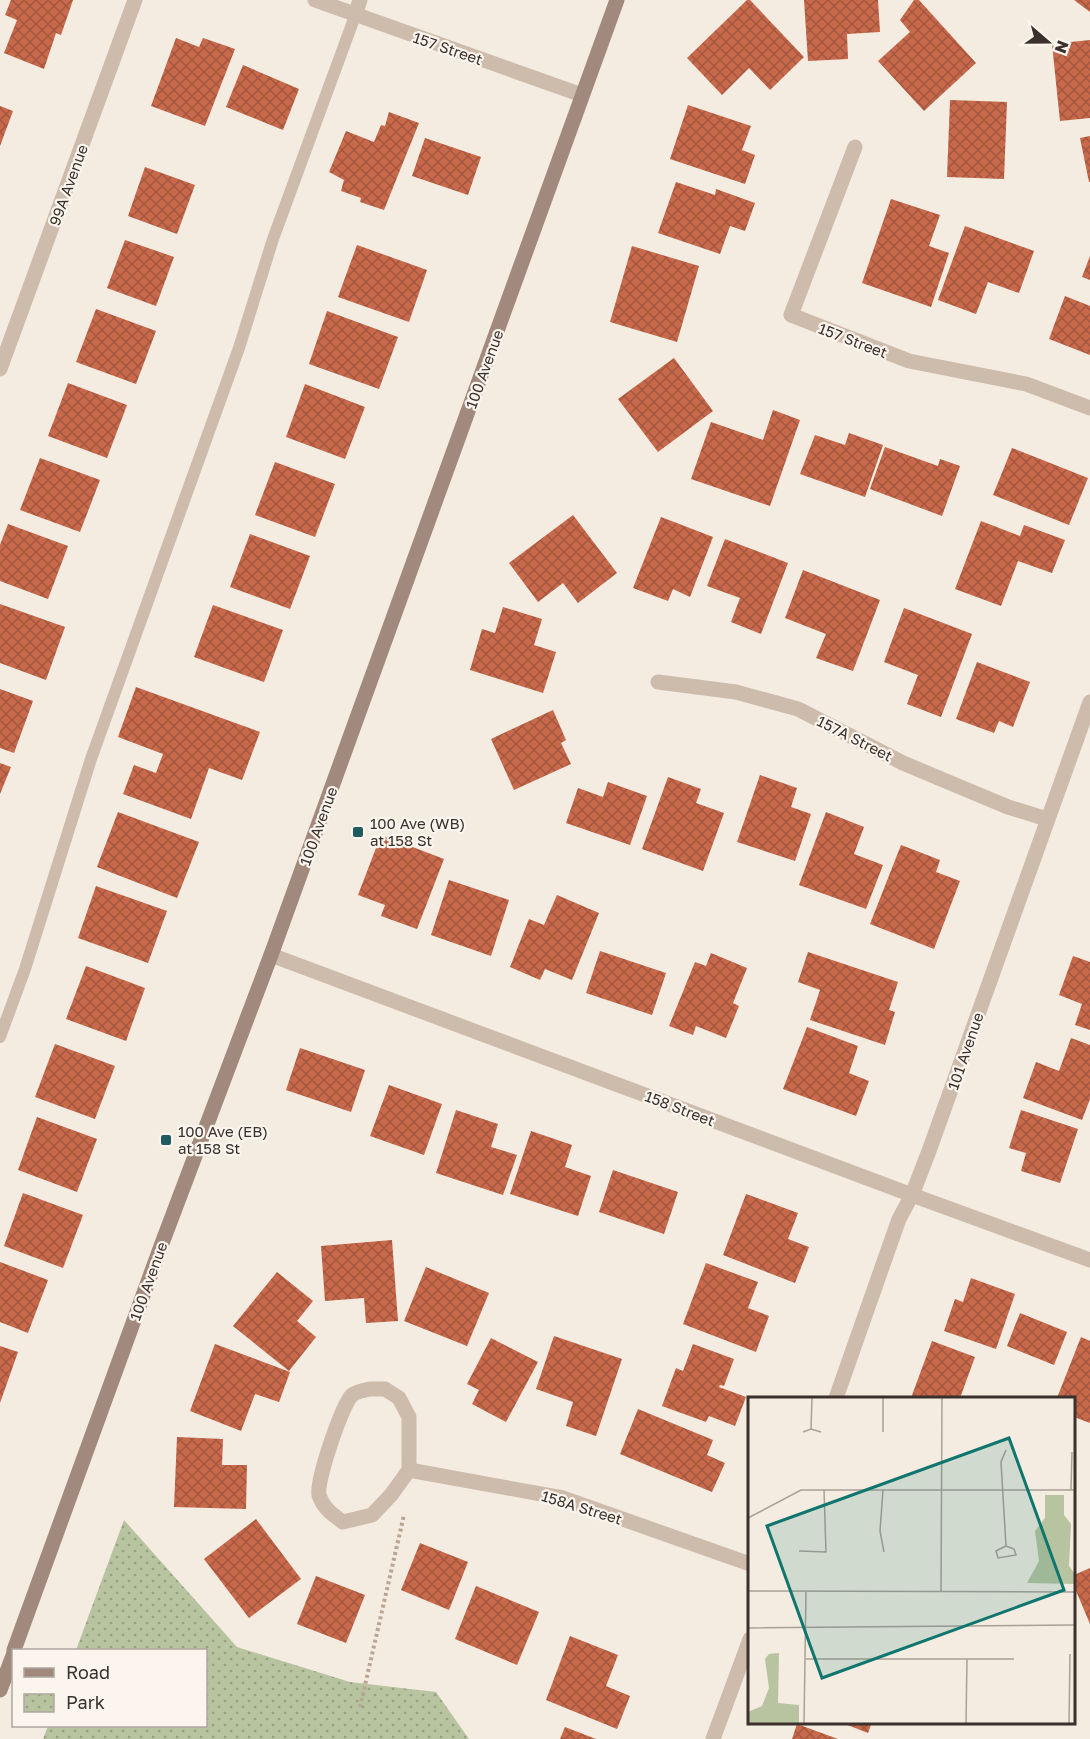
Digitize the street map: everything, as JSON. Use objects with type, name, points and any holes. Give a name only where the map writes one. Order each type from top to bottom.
[{"type":"main road","name":"100 Avenue","points":[[15,1649],[161,1246],[271,955],[617,0]]},
{"type":"main road","name":"100 Avenue","points":[[0,1690],[12,1657]]},
{"type":"street","name":"99A Avenue","points":[[0,369],[135,0]]},
{"type":"street","name":"157 Street","points":[[315,0],[582,95]]},
{"type":"street","points":[[355,16],[360,0]]},
{"type":"street","name":"157 Street","points":[[855,147],[791,315],[909,361],[1026,384],[1090,408]]},
{"type":"street","name":"157A Street","points":[[658,682],[736,692],[798,709],[903,763],[1008,807],[1047,819]]},
{"type":"street","name":"101 Avenue","points":[[836,1397],[899,1219],[912,1195],[929,1151],[1090,702]]},
{"type":"street","name":"158 Street","points":[[271,955],[1090,1260]]},
{"type":"street","points":[[370,1389],[385,1389],[399,1398],[409,1417],[409,1470],[372,1515],[343,1522],[329,1512],[319,1496],[318,1482],[342,1412],[353,1395],[370,1389]]},
{"type":"street","name":"158A Street","points":[[409,1470],[563,1498],[748,1563]]},
{"type":"street","points":[[713,1739],[748,1644]]},
{"type":"lane","points":[[0,1036],[25,969],[91,759],[239,348],[273,238],[355,16]]},
{"type":"path","points":[[360,1707],[405,1512]]},
{"type":"green space","points":[[124,1520],[237,1647],[350,1682],[436,1692],[469,1739],[43,1739],[48,1727],[207,1727],[207,1649],[76,1649]]},
{"type":"building","points":[[11,0],[73,0],[61,35],[56,33],[44,69],[4,53],[17,20],[5,15]]},
{"type":"building","points":[[747,0],[750,0],[804,57],[770,90],[749,68],[722,95],[687,58]]},
{"type":"building","points":[[804,0],[878,0],[880,32],[847,34],[848,59],[808,61]]},
{"type":"building","points":[[914,0],[919,0],[976,63],[924,111],[878,61],[910,32],[900,20]]},
{"type":"building","points":[[1074,0],[1090,0],[1090,12]]},
{"type":"building","points":[[176,38],[199,47],[203,38],[235,49],[205,126],[151,106]]},
{"type":"building","points":[[1090,40],[1090,118],[1060,121],[1052,44]]},
{"type":"building","points":[[243,65],[299,89],[283,130],[226,107]]},
{"type":"building","points":[[950,100],[1007,102],[1004,179],[947,177]]},
{"type":"building","points":[[688,105],[751,126],[742,150],[755,155],[745,184],[670,159]]},
{"type":"building","points":[[0,106],[13,111],[0,146]]},
{"type":"building","points":[[389,112],[419,123],[384,210],[360,202],[361,198],[341,191],[344,180],[329,172],[346,131],[374,142],[381,125],[385,126]]},
{"type":"building","points":[[1090,136],[1090,182],[1089,182],[1080,138]]},
{"type":"building","points":[[425,138],[481,157],[468,195],[412,176]]},
{"type":"building","points":[[145,167],[195,185],[177,234],[128,216]]},
{"type":"building","points":[[676,182],[715,195],[716,189],[755,203],[745,231],[730,226],[720,254],[658,233]]},
{"type":"building","points":[[891,199],[940,215],[929,246],[949,253],[931,307],[862,283]]},
{"type":"building","points":[[965,226],[1034,251],[1019,293],[988,282],[976,314],[938,300]]},
{"type":"building","points":[[125,240],[174,257],[156,306],[107,288]]},
{"type":"building","points":[[357,245],[427,270],[409,322],[338,297]]},
{"type":"building","points":[[632,246],[699,266],[677,342],[610,322]]},
{"type":"building","points":[[1090,256],[1090,280],[1082,277]]},
{"type":"building","points":[[1065,296],[1090,306],[1090,355],[1049,339]]},
{"type":"building","points":[[96,309],[156,331],[136,384],[76,362]]},
{"type":"building","points":[[327,311],[398,337],[379,389],[309,364]]},
{"type":"building","points":[[674,358],[713,411],[658,452],[618,399]]},
{"type":"building","points":[[68,383],[127,405],[107,458],[48,436]]},
{"type":"building","points":[[305,384],[365,407],[345,459],[286,437]]},
{"type":"building","points":[[773,410],[800,420],[770,506],[691,479],[711,422],[763,440]]},
{"type":"building","points":[[849,433],[883,445],[865,497],[800,474],[815,435],[845,445]]},
{"type":"building","points":[[885,447],[938,466],[940,459],[960,466],[942,516],[870,489]]},
{"type":"building","points":[[1012,448],[1088,478],[1069,525],[993,495]]},
{"type":"building","points":[[40,458],[100,480],[80,532],[20,510]]},
{"type":"building","points":[[275,462],[335,484],[315,537],[255,515]]},
{"type":"building","points":[[573,515],[617,573],[578,603],[563,583],[538,602],[509,563]]},
{"type":"building","points":[[661,517],[713,537],[690,597],[673,589],[668,601],[633,588]]},
{"type":"building","points":[[981,521],[1020,536],[1024,525],[1065,540],[1052,573],[1018,561],[1001,606],[955,589]]},
{"type":"building","points":[[8,524],[68,546],[48,599],[0,581],[0,545]]},
{"type":"building","points":[[250,534],[310,556],[290,609],[230,587]]},
{"type":"building","points":[[725,539],[788,563],[761,634],[731,622],[740,598],[707,586]]},
{"type":"building","points":[[803,570],[880,600],[853,671],[816,658],[826,634],[785,618]]},
{"type":"building","points":[[0,604],[65,627],[46,680],[0,663]]},
{"type":"building","points":[[213,605],[283,630],[264,682],[194,657]]},
{"type":"building","points":[[503,607],[542,619],[534,645],[556,652],[543,693],[470,670],[482,629],[495,633]]},
{"type":"building","points":[[904,608],[972,634],[941,717],[907,704],[918,675],[884,662]]},
{"type":"building","points":[[977,662],[1030,682],[1013,727],[999,721],[994,733],[956,719]]},
{"type":"building","points":[[136,687],[260,732],[242,780],[209,768],[191,819],[123,794],[134,765],[156,773],[163,754],[118,737]]},
{"type":"building","points":[[0,689],[33,701],[14,753],[0,748]]},
{"type":"building","points":[[553,710],[566,740],[561,743],[571,764],[514,790],[491,739]]},
{"type":"building","points":[[0,763],[11,767],[0,794]]},
{"type":"building","points":[[760,775],[797,788],[791,807],[811,814],[795,861],[737,842]]},
{"type":"building","points":[[668,777],[701,789],[696,803],[724,813],[703,871],[642,849]]},
{"type":"building","points":[[608,782],[647,796],[630,845],[566,823],[578,788],[603,797]]},
{"type":"building","points":[[118,812],[199,842],[177,898],[97,867]]},
{"type":"building","points":[[826,812],[864,827],[854,854],[883,865],[866,909],[799,885]]},
{"type":"building","points":[[381,835],[444,859],[417,929],[381,916],[385,905],[358,895]]},
{"type":"building","points":[[901,845],[940,860],[936,872],[960,881],[934,949],[870,924]]},
{"type":"building","points":[[449,880],[509,900],[491,956],[431,935]]},
{"type":"building","points":[[96,886],[167,911],[148,963],[78,938]]},
{"type":"building","points":[[557,895],[599,913],[572,980],[545,969],[540,980],[510,967],[529,919],[544,925]]},
{"type":"building","points":[[600,951],[666,973],[652,1015],[586,993]]},
{"type":"building","points":[[808,952],[898,982],[889,1010],[895,1012],[885,1045],[810,1020],[820,990],[798,982]]},
{"type":"building","points":[[711,953],[747,968],[733,1003],[739,1006],[726,1038],[696,1026],[693,1035],[669,1026],[695,962],[706,966]]},
{"type":"building","points":[[1073,956],[1090,962],[1090,1030],[1075,1025],[1082,1004],[1059,995]]},
{"type":"building","points":[[86,966],[145,988],[126,1041],[66,1019]]},
{"type":"building","points":[[807,1027],[858,1046],[849,1073],[869,1081],[856,1116],[783,1089]]},
{"type":"building","points":[[1071,1038],[1090,1045],[1090,1099],[1082,1120],[1023,1098],[1036,1062],[1059,1071]]},
{"type":"building","points":[[55,1044],[115,1066],[95,1119],[35,1097]]},
{"type":"building","points":[[300,1048],[365,1070],[351,1112],[286,1090]]},
{"type":"building","points":[[389,1085],[442,1104],[424,1155],[370,1136]]},
{"type":"building","points":[[456,1110],[498,1124],[491,1147],[517,1155],[503,1195],[436,1173]]},
{"type":"building","points":[[1021,1110],[1078,1129],[1060,1183],[1021,1171],[1026,1153],[1009,1148]]},
{"type":"building","points":[[37,1117],[97,1139],[77,1192],[18,1170]]},
{"type":"building","points":[[531,1131],[572,1145],[565,1167],[591,1176],[578,1216],[510,1194]]},
{"type":"building","points":[[613,1170],[678,1192],[664,1234],[599,1212]]},
{"type":"building","points":[[23,1193],[83,1215],[63,1268],[4,1246]]},
{"type":"building","points":[[746,1194],[798,1213],[788,1239],[809,1247],[795,1283],[723,1255]]},
{"type":"building","points":[[392,1240],[398,1321],[366,1323],[364,1298],[325,1301],[321,1246]]},
{"type":"building","points":[[0,1262],[48,1280],[28,1333],[0,1322]]},
{"type":"building","points":[[706,1263],[758,1282],[748,1308],[769,1316],[756,1352],[683,1324]]},
{"type":"building","points":[[426,1267],[489,1293],[467,1346],[404,1321]]},
{"type":"building","points":[[277,1272],[313,1301],[297,1321],[316,1337],[289,1371],[233,1326]]},
{"type":"building","points":[[971,1278],[1015,1294],[996,1349],[944,1331],[955,1299],[963,1302]]},
{"type":"building","points":[[1020,1313],[1067,1332],[1054,1365],[1007,1346]]},
{"type":"building","points":[[554,1336],[622,1359],[596,1436],[566,1426],[573,1402],[536,1389]]},
{"type":"building","points":[[1081,1337],[1090,1341],[1090,1423],[1075,1417],[1075,1397],[1057,1397]]},
{"type":"building","points":[[491,1338],[538,1362],[506,1422],[472,1404],[479,1390],[467,1384]]},
{"type":"building","points":[[932,1341],[975,1357],[960,1397],[911,1397]]},
{"type":"building","points":[[215,1344],[290,1372],[279,1402],[255,1394],[241,1431],[190,1411]]},
{"type":"building","points":[[693,1344],[734,1359],[724,1386],[719,1387],[746,1397],[735,1426],[709,1416],[706,1422],[662,1406],[676,1368],[683,1371]]},
{"type":"building","points":[[0,1346],[18,1352],[0,1403]]},
{"type":"building","points":[[638,1409],[713,1440],[707,1455],[725,1463],[712,1492],[620,1454]]},
{"type":"building","points":[[177,1437],[223,1439],[222,1465],[247,1465],[246,1509],[174,1507]]},
{"type":"building","points":[[256,1519],[301,1579],[249,1618],[204,1559]]},
{"type":"building","points":[[420,1543],[468,1562],[449,1610],[401,1590]]},
{"type":"building","points":[[1090,1568],[1090,1624],[1075,1588],[1075,1575]]},
{"type":"building","points":[[316,1576],[365,1595],[346,1643],[297,1624]]},
{"type":"building","points":[[476,1586],[539,1612],[517,1665],[455,1639]]},
{"type":"building","points":[[570,1636],[618,1655],[606,1686],[630,1696],[617,1729],[546,1700]]},
{"type":"building","points":[[797,1724],[838,1739],[792,1739]]},
{"type":"building","points":[[845,1724],[871,1724],[868,1733]]},
{"type":"building","points":[[565,1727],[596,1739],[560,1739]]},
{"type":"place","name":"100 Ave (WB) at 158 St","points":[[358,832]]},
{"type":"place","name":"100 Ave (EB) at 158 St","points":[[166,1140]]}]
